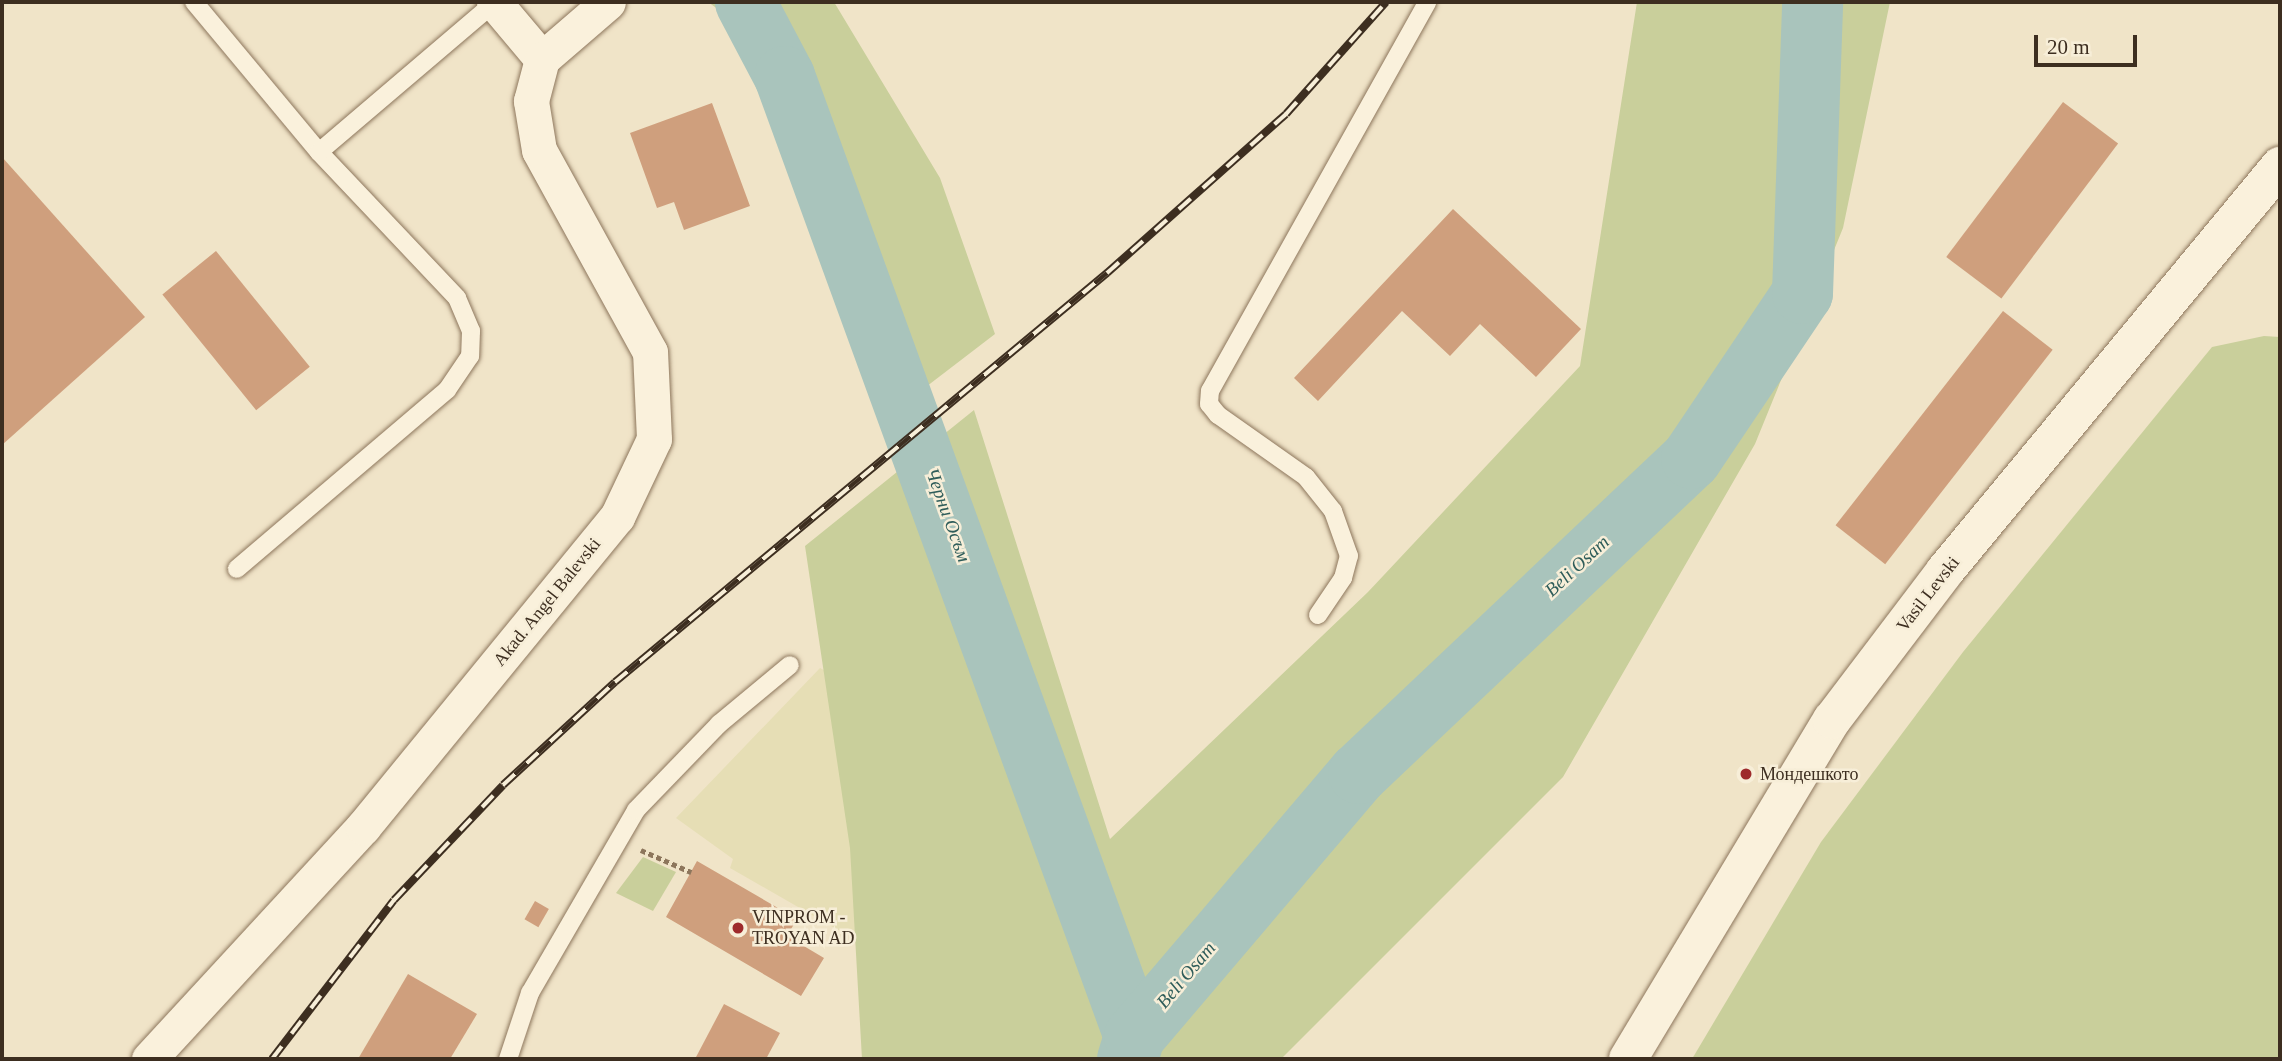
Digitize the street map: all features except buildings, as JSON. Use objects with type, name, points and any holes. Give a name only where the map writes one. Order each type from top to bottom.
[{"type":"main road","name":"Vasil Levski","points":[[1628,1059],[1832,720],[1945,571],[2280,166]]},
{"type":"street","points":[[494,2],[542,59],[608,2]]},
{"type":"street","name":"Akad. Angel Balevski","points":[[149,1059],[363,827],[617,517],[653,439],[650,352],[539,150],[531,101],[542,59]]},
{"type":"lane","points":[[194,2],[318,152],[457,298],[471,331],[470,356],[447,390],[237,569]]},
{"type":"lane","points":[[318,152],[494,2]]},
{"type":"lane","points":[[1318,615],[1343,578],[1349,556],[1333,511],[1307,477],[1218,415],[1209,404],[1210,391],[1427,2]]},
{"type":"lane","points":[[509,1059],[530,993],[636,810],[719,724],[790,665]]},
{"type":"path","points":[[617,840],[691,872]]},
{"type":"shaded area","points":[[820,668],[837,677],[866,935],[838,930],[730,868],[733,859],[676,818]]},
{"type":"green space","points":[[708,2],[834,2],[940,178],[995,334],[918,393],[866,221],[740,25]]},
{"type":"green space","points":[[1637,2],[1890,2],[1843,228],[1755,444],[1563,777],[1281,1059],[862,1059],[850,848],[805,546],[974,410],[1110,839],[1368,592],[1580,366]]},
{"type":"green space","points":[[2264,336],[2280,337],[2280,1059],[1692,1059],[1821,842],[1963,652],[2212,347]]},
{"type":"green space","points":[[643,857],[676,872],[653,911],[616,893]]},
{"type":"waterway","name":"Черни Осъм","points":[[745,2],[784,76],[1134,1036]]},
{"type":"waterway","name":"Beli Osam","points":[[1127,1059],[1134,1036],[1358,773],[1691,458],[1802,293],[1812,2]]},
{"type":"railway","points":[[272,1059],[394,900],[503,785],[615,682],[1107,273],[1286,114],[1386,2]]},
{"type":"place","name":"Мондешкото","points":[[1746,774]]},
{"type":"place","name":"VINPROM - TROYAN AD","points":[[738,928]]}]
